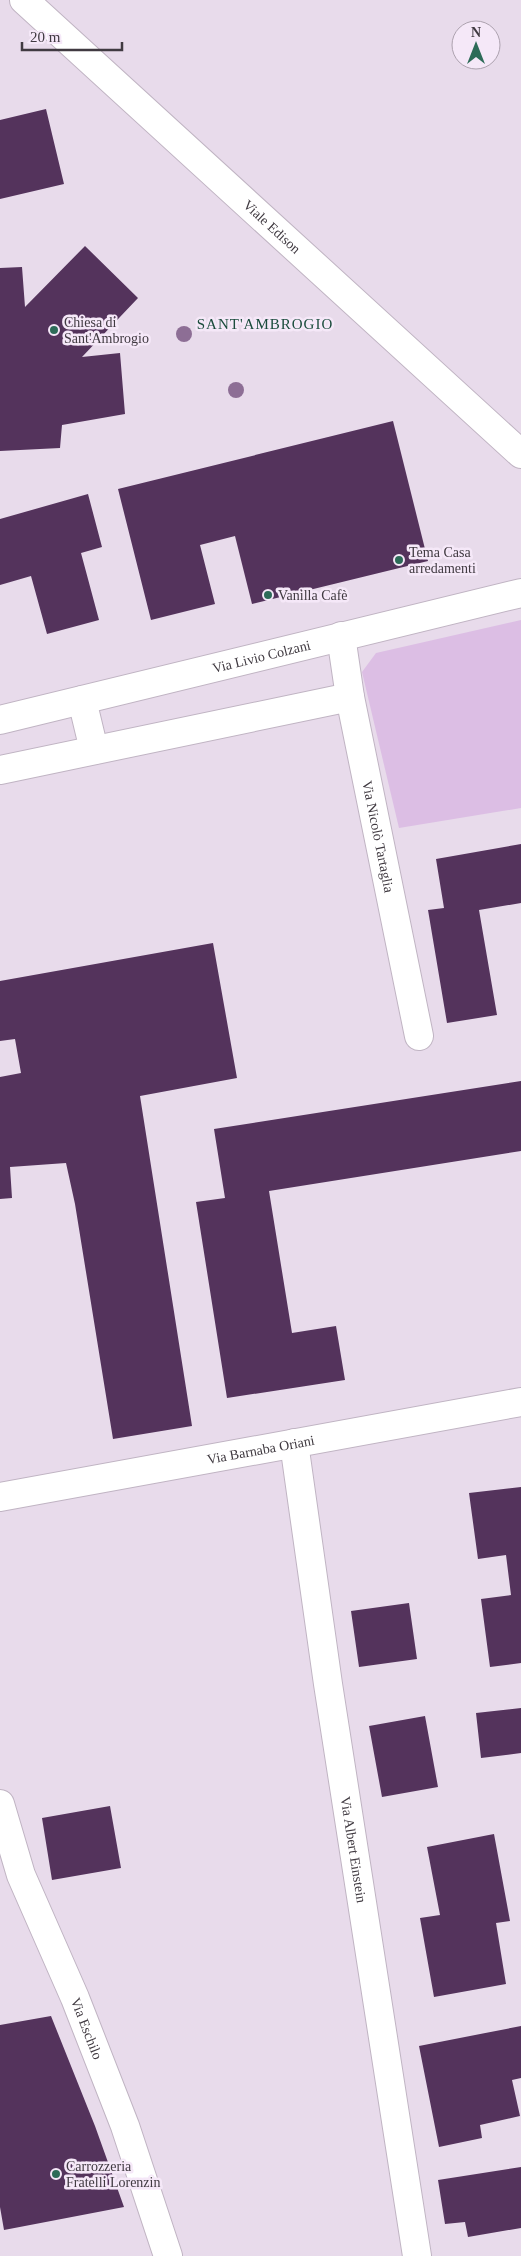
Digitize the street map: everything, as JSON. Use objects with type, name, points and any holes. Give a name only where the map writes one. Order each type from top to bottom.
[{"type":"street","name":"Viale Edison","points":[[24,0],[521,454]]},
{"type":"street","name":"Via Livio Colzani","points":[[0,720],[521,593]]},
{"type":"street","name":"Via Nicolò Tartaglia","points":[[341,636],[350,697],[419,1036]]},
{"type":"street","points":[[0,770],[350,697]]},
{"type":"street","points":[[82,700],[94,750]]},
{"type":"street","name":"Via Barnaba Oriani","points":[[0,1497],[521,1402]]},
{"type":"street","name":"Via Albert Einstein","points":[[294,1443],[328,1684],[417,2256]]},
{"type":"street","name":"Via Eschilo","points":[[0,1804],[10,1877],[107,2077],[168,2256]]},
{"type":"shaded area","points":[[521,620],[521,808],[399,828],[362,672],[376,653]]},
{"type":"building","points":[[46,109],[64,184],[0,199],[0,120]]},
{"type":"building","name":"Chiesa di Sant'Ambrogio","points":[[85,246],[138,298],[82,357],[120,353],[125,414],[62,425],[60,448],[0,451],[0,268],[22,267],[25,307]]},
{"type":"building","points":[[393,421],[428,561],[252,604],[235,536],[200,545],[215,604],[151,620],[118,489]]},
{"type":"building","points":[[88,494],[102,547],[81,553],[99,620],[47,634],[31,576],[0,585],[0,519]]},
{"type":"building","points":[[521,844],[521,903],[479,910],[497,1015],[447,1023],[428,910],[444,908],[436,859]]},
{"type":"building","points":[[213,943],[237,1078],[140,1096],[192,1426],[113,1439],[75,1204],[66,1163],[10,1167],[12,1198],[0,1199],[0,1077],[21,1073],[15,1039],[0,1041],[0,981]]},
{"type":"building","points":[[521,1081],[521,1151],[269,1191],[292,1333],[336,1326],[345,1380],[227,1398],[196,1202],[225,1198],[214,1129]]},
{"type":"building","points":[[521,1487],[521,1663],[490,1667],[481,1599],[511,1595],[506,1555],[478,1559],[469,1493]]},
{"type":"building","points":[[409,1603],[417,1659],[359,1667],[351,1611]]},
{"type":"building","points":[[521,1708],[521,1753],[481,1758],[476,1713]]},
{"type":"building","points":[[425,1716],[438,1787],[382,1797],[369,1726]]},
{"type":"building","points":[[110,1806],[121,1868],[52,1880],[42,1818]]},
{"type":"building","points":[[494,1834],[510,1921],[496,1923],[506,1984],[434,1997],[420,1918],[440,1915],[427,1847]]},
{"type":"building","points":[[51,2016],[95,2126],[124,2207],[4,2230],[0,2207],[0,2025]]},
{"type":"building","points":[[521,2026],[521,2078],[512,2080],[520,2116],[480,2125],[482,2138],[439,2147],[419,2046]]},
{"type":"building","points":[[521,2167],[521,2228],[468,2237],[465,2222],[445,2224],[438,2180]]},
{"type":"place","name":"Chiesa di Sant'Ambrogio","points":[[54,330]]},
{"type":"place","name":"Tema Casa arredamenti","points":[[399,560]]},
{"type":"place","name":"Vanilla Cafè","points":[[268,595]]},
{"type":"place","name":"Carrozzeria Fratelli Lorenzin","points":[[56,2174]]},
{"type":"district","name":"SANT'AMBROGIO","points":[[265,324]]}]
